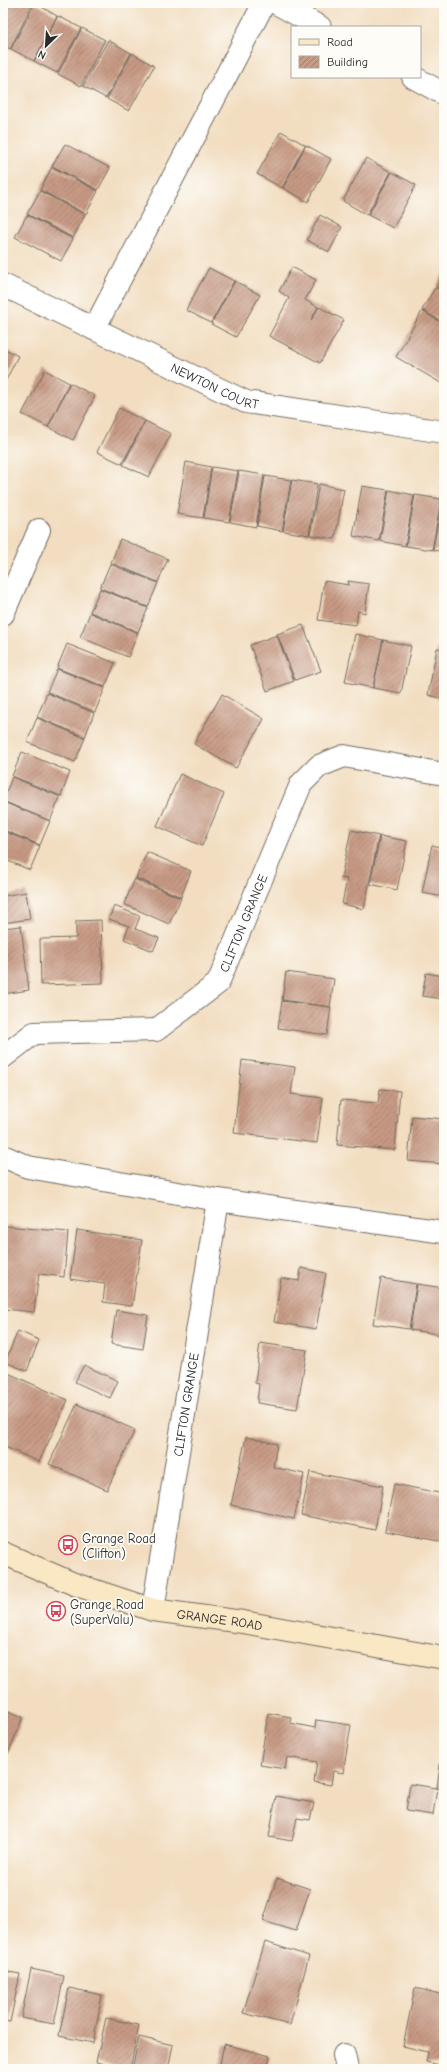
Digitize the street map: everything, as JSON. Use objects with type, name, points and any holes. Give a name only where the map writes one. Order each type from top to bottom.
[{"type":"main road","name":"GRANGE ROAD","points":[[3,1553],[74,1584],[153,1610],[243,1622],[444,1658]]},
{"type":"street","points":[[94,329],[264,3]]},
{"type":"street","points":[[276,3],[318,26]]},
{"type":"street","points":[[414,78],[444,94]]},
{"type":"street","name":"NEWTON COURT","points":[[3,285],[246,402],[444,432]]},
{"type":"street","points":[[3,614],[39,530]]},
{"type":"street","name":"CLIFTON GRANGE","points":[[3,1056],[34,1034],[156,1030],[218,983],[301,784],[319,766],[344,756],[444,774]]},
{"type":"street","points":[[3,1156],[28,1168],[218,1200],[444,1232]]},
{"type":"street","name":"CLIFTON GRANGE","points":[[153,1610],[218,1200]]},
{"type":"building","points":[[4,3],[33,3],[10,49],[3,45]]},
{"type":"building","points":[[35,3],[57,16],[34,61],[11,49]]},
{"type":"building","points":[[58,16],[81,28],[57,73],[34,61]]},
{"type":"building","points":[[82,28],[105,40],[81,86],[58,74]]},
{"type":"building","points":[[108,40],[131,53],[106,98],[83,86]]},
{"type":"building","points":[[132,53],[154,66],[129,111],[107,99]]},
{"type":"building","points":[[281,131],[305,145],[282,188],[257,174]]},
{"type":"building","points":[[65,144],[110,168],[98,190],[52,166]]},
{"type":"building","points":[[306,145],[331,159],[308,202],[283,188]]},
{"type":"building","points":[[366,158],[391,172],[367,215],[343,201]]},
{"type":"building","points":[[52,167],[98,191],[86,214],[40,190]]},
{"type":"building","points":[[392,172],[416,185],[393,228],[368,215]]},
{"type":"building","points":[[40,191],[85,215],[73,238],[27,214]]},
{"type":"building","points":[[27,215],[73,239],[61,261],[15,237]]},
{"type":"building","points":[[320,215],[342,227],[329,252],[307,240]]},
{"type":"building","points":[[292,267],[316,280],[305,300],[318,307],[311,320],[319,307],[344,320],[320,363],[269,336],[289,298],[279,291]]},
{"type":"building","points":[[209,268],[234,281],[211,323],[186,310]]},
{"type":"building","points":[[444,272],[444,292],[436,287]]},
{"type":"building","points":[[235,281],[260,295],[236,337],[211,324]]},
{"type":"building","points":[[435,288],[444,293],[444,323],[422,310]]},
{"type":"building","points":[[422,311],[444,324],[444,377],[441,383],[396,357]]},
{"type":"building","points":[[3,348],[18,356],[3,386]]},
{"type":"building","points":[[45,370],[69,383],[48,427],[22,414]]},
{"type":"building","points":[[70,383],[95,396],[73,440],[48,427]]},
{"type":"building","points":[[119,408],[145,421],[122,464],[97,452]]},
{"type":"building","points":[[145,421],[171,434],[149,477],[123,465]]},
{"type":"building","points":[[186,462],[211,467],[203,518],[177,514]]},
{"type":"building","points":[[212,467],[238,471],[229,522],[204,518]]},
{"type":"building","points":[[239,471],[264,475],[256,527],[230,522]]},
{"type":"building","points":[[265,476],[291,480],[282,531],[257,526]]},
{"type":"building","points":[[292,480],[317,484],[309,535],[283,531]]},
{"type":"building","points":[[319,484],[344,489],[335,539],[310,535]]},
{"type":"building","points":[[362,486],[388,490],[379,541],[353,536]]},
{"type":"building","points":[[389,490],[414,495],[405,546],[380,541]]},
{"type":"building","points":[[415,495],[441,499],[432,550],[406,546]]},
{"type":"building","points":[[442,499],[444,500],[444,552],[433,550]]},
{"type":"building","points":[[120,539],[168,559],[158,582],[111,563]]},
{"type":"building","points":[[110,564],[158,583],[148,607],[100,588]]},
{"type":"building","points":[[324,581],[349,585],[348,581],[369,584],[365,613],[358,611],[356,625],[318,620]]},
{"type":"building","points":[[100,589],[148,608],[138,632],[90,612]]},
{"type":"building","points":[[90,613],[138,633],[128,657],[80,637]]},
{"type":"building","points":[[303,625],[321,671],[295,680],[277,634]]},
{"type":"building","points":[[355,634],[383,640],[373,688],[345,682]]},
{"type":"building","points":[[277,635],[294,681],[267,691],[250,645]]},
{"type":"building","points":[[383,640],[411,646],[401,693],[373,688]]},
{"type":"building","points":[[67,644],[115,663],[105,687],[57,668]]},
{"type":"building","points":[[437,648],[444,649],[444,699],[428,695]]},
{"type":"building","points":[[57,669],[105,688],[95,712],[47,692]]},
{"type":"building","points":[[47,693],[94,713],[85,737],[37,717]]},
{"type":"building","points":[[222,694],[264,719],[236,768],[194,744]]},
{"type":"building","points":[[37,718],[85,738],[75,762],[27,742]]},
{"type":"building","points":[[22,752],[70,772],[61,796],[12,776]]},
{"type":"building","points":[[180,774],[224,794],[202,846],[157,826]]},
{"type":"building","points":[[12,777],[60,797],[50,821],[3,801]]},
{"type":"building","points":[[3,802],[50,821],[40,845],[3,830]]},
{"type":"building","points":[[351,830],[379,836],[364,909],[342,904],[347,879],[341,878]]},
{"type":"building","points":[[3,831],[40,846],[30,870],[3,859]]},
{"type":"building","points":[[380,836],[407,841],[397,890],[370,884]]},
{"type":"building","points":[[432,845],[444,848],[444,897],[422,893]]},
{"type":"building","points":[[147,852],[191,871],[181,897],[136,878]]},
{"type":"building","points":[[135,879],[181,898],[169,924],[124,904]]},
{"type":"building","points":[[26,892],[30,919],[3,923],[3,896]]},
{"type":"building","points":[[114,906],[140,916],[135,929],[159,938],[153,951],[124,939],[129,926],[109,919]]},
{"type":"building","points":[[101,920],[103,983],[41,985],[40,939],[76,938],[76,921]]},
{"type":"building","points":[[21,926],[29,990],[3,994],[3,928]]},
{"type":"building","points":[[286,972],[334,979],[330,1007],[282,1000]]},
{"type":"building","points":[[426,973],[444,976],[444,999],[422,996]]},
{"type":"building","points":[[282,1001],[331,1007],[327,1035],[278,1028]]},
{"type":"building","points":[[242,1060],[295,1067],[291,1094],[323,1098],[317,1143],[234,1133]]},
{"type":"building","points":[[380,1089],[400,1091],[395,1150],[337,1145],[341,1100],[378,1103]]},
{"type":"building","points":[[412,1116],[444,1119],[444,1164],[408,1161]]},
{"type":"building","points":[[6,1226],[68,1232],[64,1277],[39,1274],[34,1312],[3,1309],[3,1261]]},
{"type":"building","points":[[77,1230],[142,1240],[132,1306],[103,1302],[105,1284],[70,1279]]},
{"type":"building","points":[[301,1268],[326,1273],[316,1329],[274,1322],[281,1278],[299,1281]]},
{"type":"building","points":[[381,1278],[416,1284],[409,1329],[373,1324]]},
{"type":"building","points":[[417,1284],[444,1288],[444,1335],[410,1330]]},
{"type":"building","points":[[116,1310],[148,1315],[143,1349],[111,1344]]},
{"type":"building","points":[[18,1331],[39,1340],[27,1371],[5,1362]]},
{"type":"building","points":[[260,1343],[307,1350],[297,1409],[257,1403],[259,1384],[255,1383]]},
{"type":"building","points":[[84,1365],[118,1381],[110,1398],[75,1382]]},
{"type":"building","points":[[8,1373],[68,1400],[39,1462],[3,1446],[3,1384]]},
{"type":"building","points":[[77,1404],[135,1430],[107,1490],[49,1464]]},
{"type":"building","points":[[246,1437],[277,1444],[273,1467],[304,1474],[294,1519],[231,1505]]},
{"type":"building","points":[[310,1472],[383,1486],[375,1530],[301,1515]]},
{"type":"building","points":[[394,1484],[444,1494],[444,1542],[385,1531]]},
{"type":"building","points":[[3,1709],[23,1717],[3,1766]]},
{"type":"building","points":[[268,1713],[291,1717],[290,1723],[315,1728],[316,1720],[351,1725],[343,1773],[333,1771],[331,1785],[314,1782],[317,1762],[287,1757],[285,1769],[260,1765]]},
{"type":"building","points":[[444,1743],[444,1789],[437,1788]]},
{"type":"building","points":[[410,1784],[437,1788],[433,1815],[406,1811]]},
{"type":"building","points":[[276,1796],[314,1803],[310,1820],[297,1818],[292,1841],[269,1837]]},
{"type":"building","points":[[277,1878],[310,1889],[296,1931],[263,1921]]},
{"type":"building","points":[[265,1942],[309,1956],[290,2025],[243,2013]]},
{"type":"building","points":[[31,1969],[64,1976],[54,2024],[21,2018]]},
{"type":"building","points":[[3,1971],[20,1974],[10,2022],[3,2021]]},
{"type":"building","points":[[69,1988],[102,1995],[93,2043],[59,2036]]},
{"type":"building","points":[[415,1988],[444,1995],[444,2066],[426,2062],[428,2052],[403,2046]]},
{"type":"building","points":[[106,2018],[139,2025],[130,2069],[96,2062]]},
{"type":"building","points":[[139,2037],[173,2045],[168,2069],[132,2069]]},
{"type":"building","points":[[224,2044],[270,2056],[267,2069],[219,2069]]},
{"type":"place","name":"Grange Road (Clifton)","points":[[68,1545]]},
{"type":"place","name":"Grange Road (SuperValu)","points":[[56,1611]]}]
